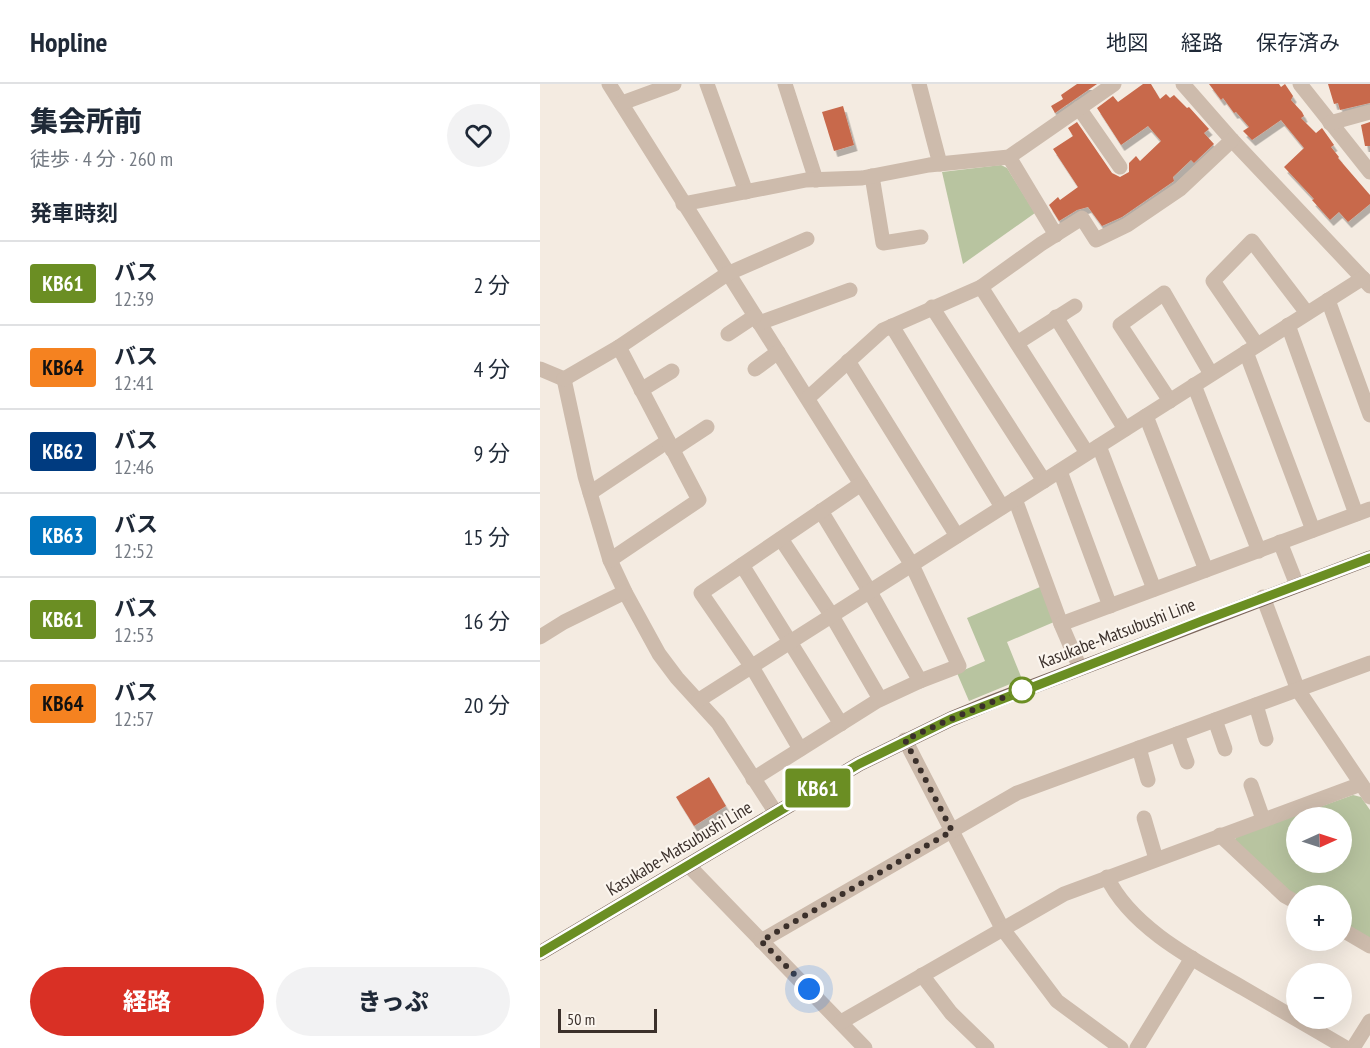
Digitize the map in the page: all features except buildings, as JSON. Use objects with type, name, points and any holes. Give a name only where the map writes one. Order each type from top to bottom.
[{"type":"main road","name":"Kasukabe-Matsubushi Line","points":[[540,953],[859,764],[905,740],[951,719],[1080,668],[1370,558]]},
{"type":"street","points":[[609,84],[912,565],[959,666],[880,699],[753,779]]},
{"type":"street","points":[[622,104],[674,84]]},
{"type":"street","points":[[707,84],[746,192]]},
{"type":"street","points":[[785,84],[816,180]]},
{"type":"street","points":[[919,84],[940,164]]},
{"type":"street","points":[[683,204],[816,180],[872,176],[940,164],[1009,157],[1114,84]]},
{"type":"street","points":[[699,700],[1288,325],[1328,300],[1367,282],[1232,140],[1183,84]]},
{"type":"street","points":[[1300,84],[1370,172]]},
{"type":"street","points":[[1079,108],[1120,167]]},
{"type":"street","points":[[1330,123],[1370,112]]},
{"type":"street","points":[[808,398],[883,330],[981,287],[1082,218],[1096,240],[1126,225],[1180,189],[1232,140]]},
{"type":"street","points":[[1009,157],[1056,235]]},
{"type":"street","points":[[872,176],[883,243],[921,237]]},
{"type":"street","points":[[564,379],[619,347],[727,274],[807,239]]},
{"type":"street","points":[[1307,314],[1252,241],[1213,281],[1252,349],[1313,530]]},
{"type":"street","points":[[981,287],[1017,343],[1093,449],[1154,589]]},
{"type":"street","points":[[728,334],[757,320],[850,290]]},
{"type":"street","points":[[1170,401],[1120,325],[1164,293],[1211,374]]},
{"type":"street","points":[[1328,300],[1370,415]]},
{"type":"street","points":[[1017,343],[1075,306]]},
{"type":"street","points":[[933,307],[1044,481]]},
{"type":"street","points":[[1056,318],[1125,429]]},
{"type":"street","points":[[1062,624],[1363,512],[1288,325]]},
{"type":"street","points":[[892,326],[1009,503],[1080,668]]},
{"type":"street","points":[[610,560],[699,500],[619,347]]},
{"type":"street","points":[[755,369],[778,352]]},
{"type":"street","points":[[848,361],[957,536]]},
{"type":"street","points":[[540,369],[564,379]]},
{"type":"street","points":[[641,390],[672,371]]},
{"type":"street","points":[[564,379],[590,493],[610,560],[625,592],[659,654],[677,678],[718,723],[776,813]]},
{"type":"street","points":[[1194,385],[1258,550]]},
{"type":"street","points":[[1146,416],[1206,570]]},
{"type":"street","points":[[590,493],[670,445],[707,427]]},
{"type":"street","points":[[1060,471],[1110,606]]},
{"type":"street","points":[[800,749],[752,667],[701,593],[861,484]]},
{"type":"street","points":[[820,512],[870,592],[920,681]]},
{"type":"street","points":[[781,538],[832,616],[880,699]]},
{"type":"street","points":[[1280,542],[1297,585]]},
{"type":"street","points":[[742,565],[841,724]]},
{"type":"street","points":[[540,637],[564,622],[625,592]]},
{"type":"street","points":[[1263,597],[1298,690],[1370,797]]},
{"type":"street","points":[[761,941],[1017,793],[1370,663]]},
{"type":"street","points":[[1256,705],[1266,739]]},
{"type":"street","points":[[1215,720],[1225,749]]},
{"type":"street","points":[[1177,734],[1187,762]]},
{"type":"street","points":[[905,740],[1002,928],[1057,1001],[1121,1048]]},
{"type":"street","points":[[1138,748],[1148,780]]},
{"type":"street","points":[[841,1022],[1064,894],[1361,784]]},
{"type":"street","points":[[1251,785],[1263,819]]},
{"type":"street","points":[[1144,818],[1156,859]]},
{"type":"street","points":[[1220,835],[1286,897]]},
{"type":"street","points":[[688,865],[865,1048]]},
{"type":"street","points":[[1107,877],[1114,892],[1156,935],[1346,1048]]},
{"type":"street","points":[[1352,935],[1370,946]]},
{"type":"street","points":[[1137,1048],[1192,958]]},
{"type":"street","points":[[922,975],[951,1013],[987,1048]]},
{"type":"street","points":[[1353,1048],[1370,1021]]},
{"type":"green space","points":[[1001,165],[1007,168],[1035,213],[963,264],[942,172]]},
{"type":"green space","points":[[1040,587],[1054,622],[1007,642],[1022,679],[969,701],[957,673],[985,661],[967,618]]},
{"type":"green space","points":[[1353,795],[1361,797],[1370,810],[1370,940],[1352,929],[1352,885],[1286,885],[1286,889],[1232,841],[1240,835],[1286,819],[1286,873],[1352,873],[1352,807],[1319,807]]},
{"type":"bus line","name":"KB61","points":[[540,953],[859,764],[905,740],[1014,693],[1370,558]]},
{"type":"route","points":[[809,989],[761,941],[952,831],[905,740],[1022,690]]}]
